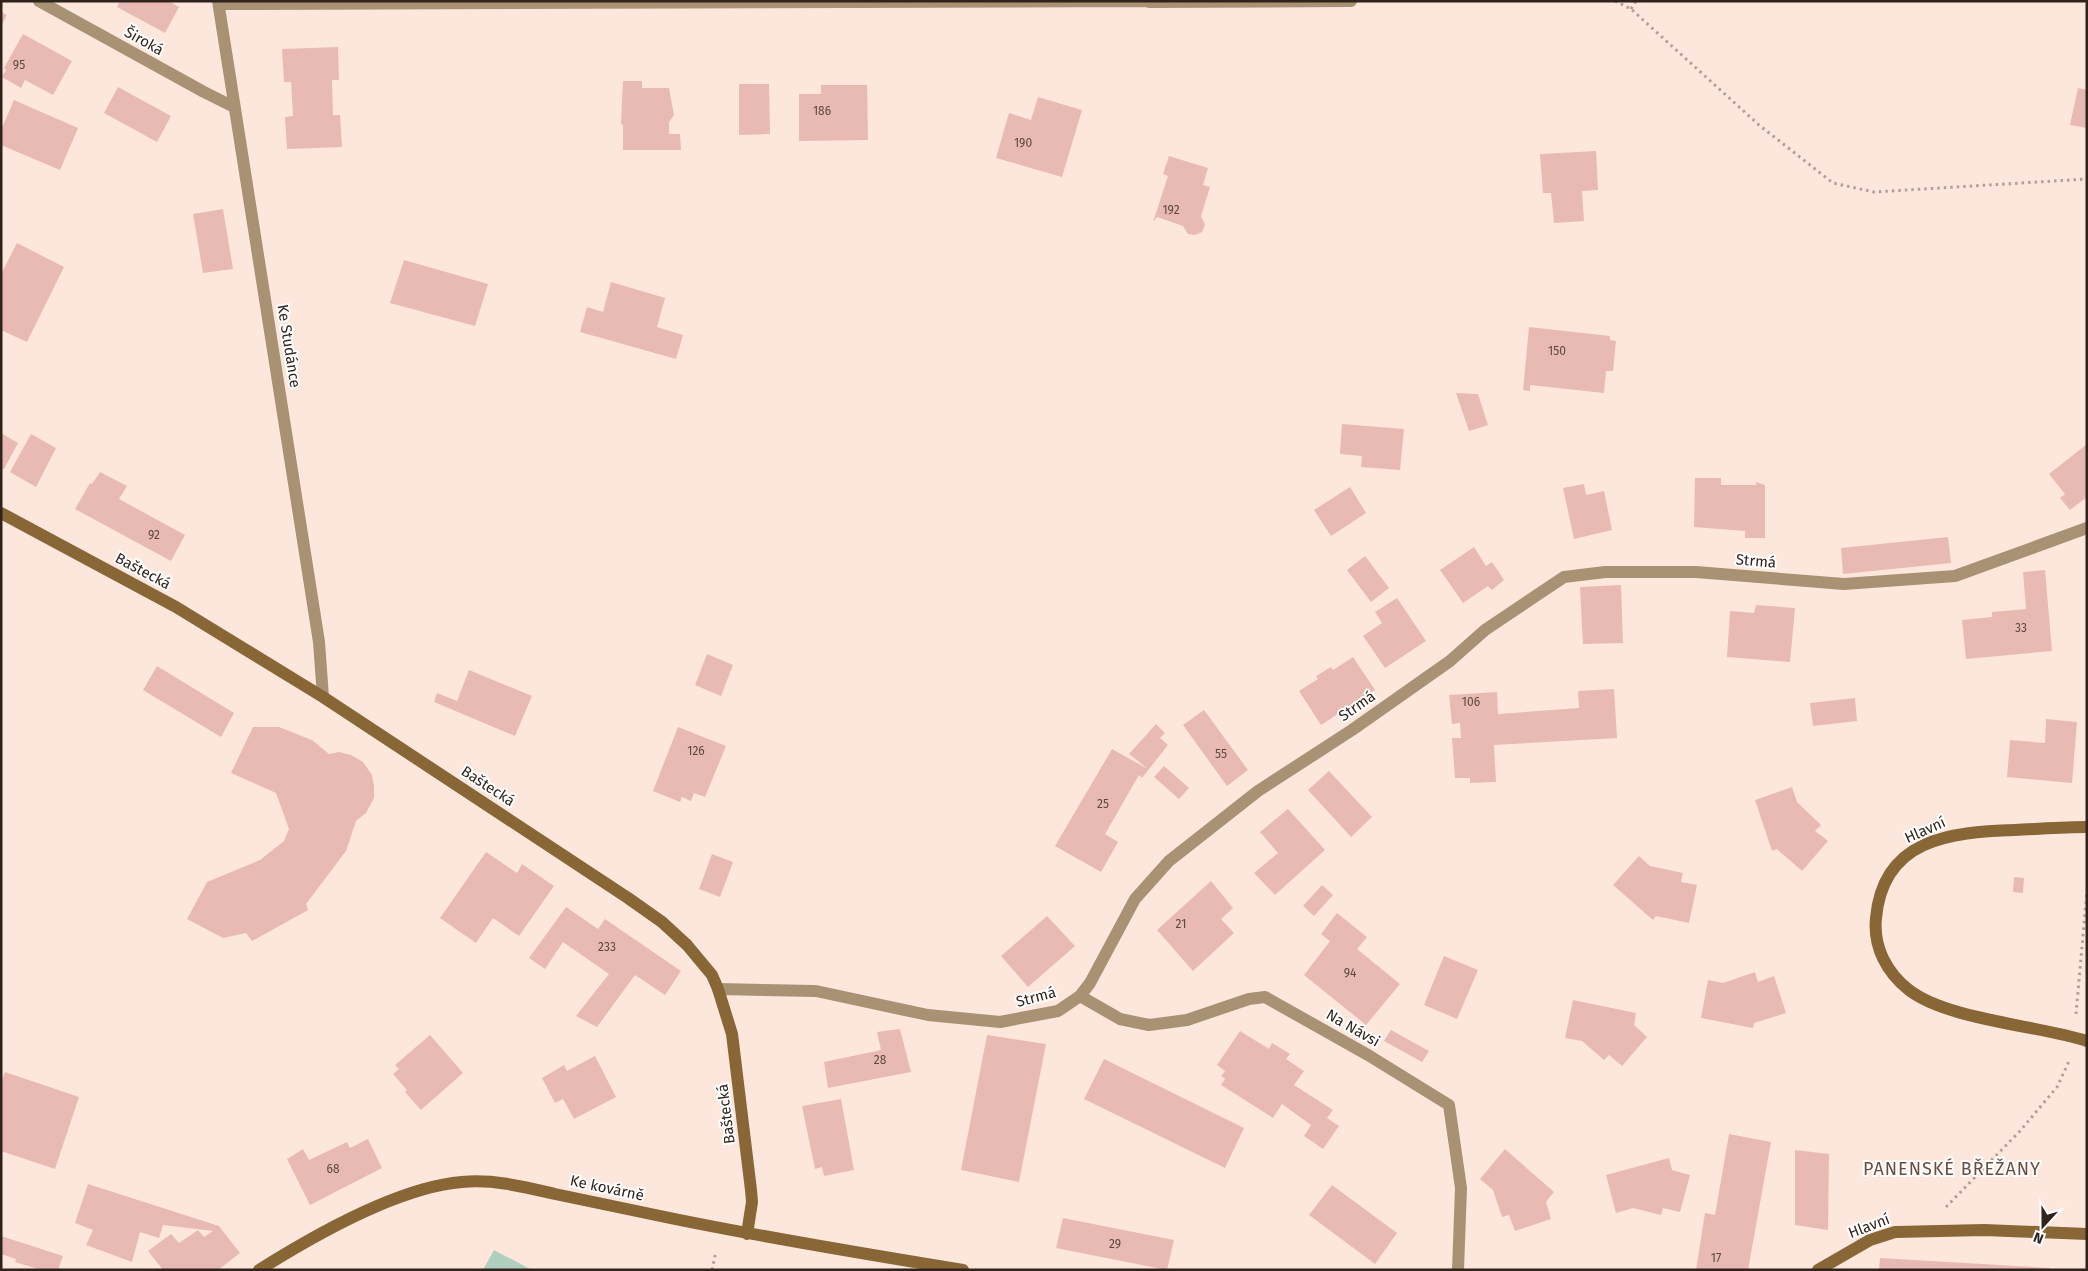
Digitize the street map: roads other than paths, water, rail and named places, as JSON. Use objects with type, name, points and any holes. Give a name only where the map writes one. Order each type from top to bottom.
[{"type":"street","name":"Široká","points":[[39,1],[204,92],[234,106]]},
{"type":"street","points":[[218,3],[1351,1]]},
{"type":"street","name":"Ke Studánce","points":[[218,3],[320,642],[323,697]]},
{"type":"street","name":"Baštecká","points":[[1,513],[176,607],[323,697],[656,917],[701,960],[718,989],[732,1034],[752,1202],[747,1234]]},
{"type":"street","name":"Strmá","points":[[718,989],[816,991],[928,1015],[1000,1022],[1058,1011],[1080,996],[1090,983],[1134,898],[1169,861],[1258,791],[1360,724],[1450,661],[1485,630],[1564,577],[1605,572],[1696,572],[1844,584],[1955,576],[2087,528]]},
{"type":"street","name":"Hlavní","points":[[2087,827],[1974,831],[1942,837],[1930,842],[1908,854],[1888,874],[1880,894],[1875,921],[1877,945],[1882,958],[1899,981],[1920,997],[1953,1010],[2074,1037],[2087,1042]]},
{"type":"street","name":"Na Návsi","points":[[1080,996],[1120,1019],[1149,1025],[1187,1020],[1250,998],[1265,997],[1368,1055],[1449,1105],[1461,1188],[1458,1270]]},
{"type":"street","name":"Ke kovárně","points":[[259,1270],[301,1244],[374,1208],[425,1190],[461,1182],[500,1183],[523,1187],[747,1234],[963,1270]]},
{"type":"street","name":"Hlavní","points":[[1818,1270],[1876,1238],[1895,1232],[1925,1229],[2087,1234]]},
{"type":"district","name":"PANENSKÉ BŘEŽANY","points":[[1952,1169]]}]
